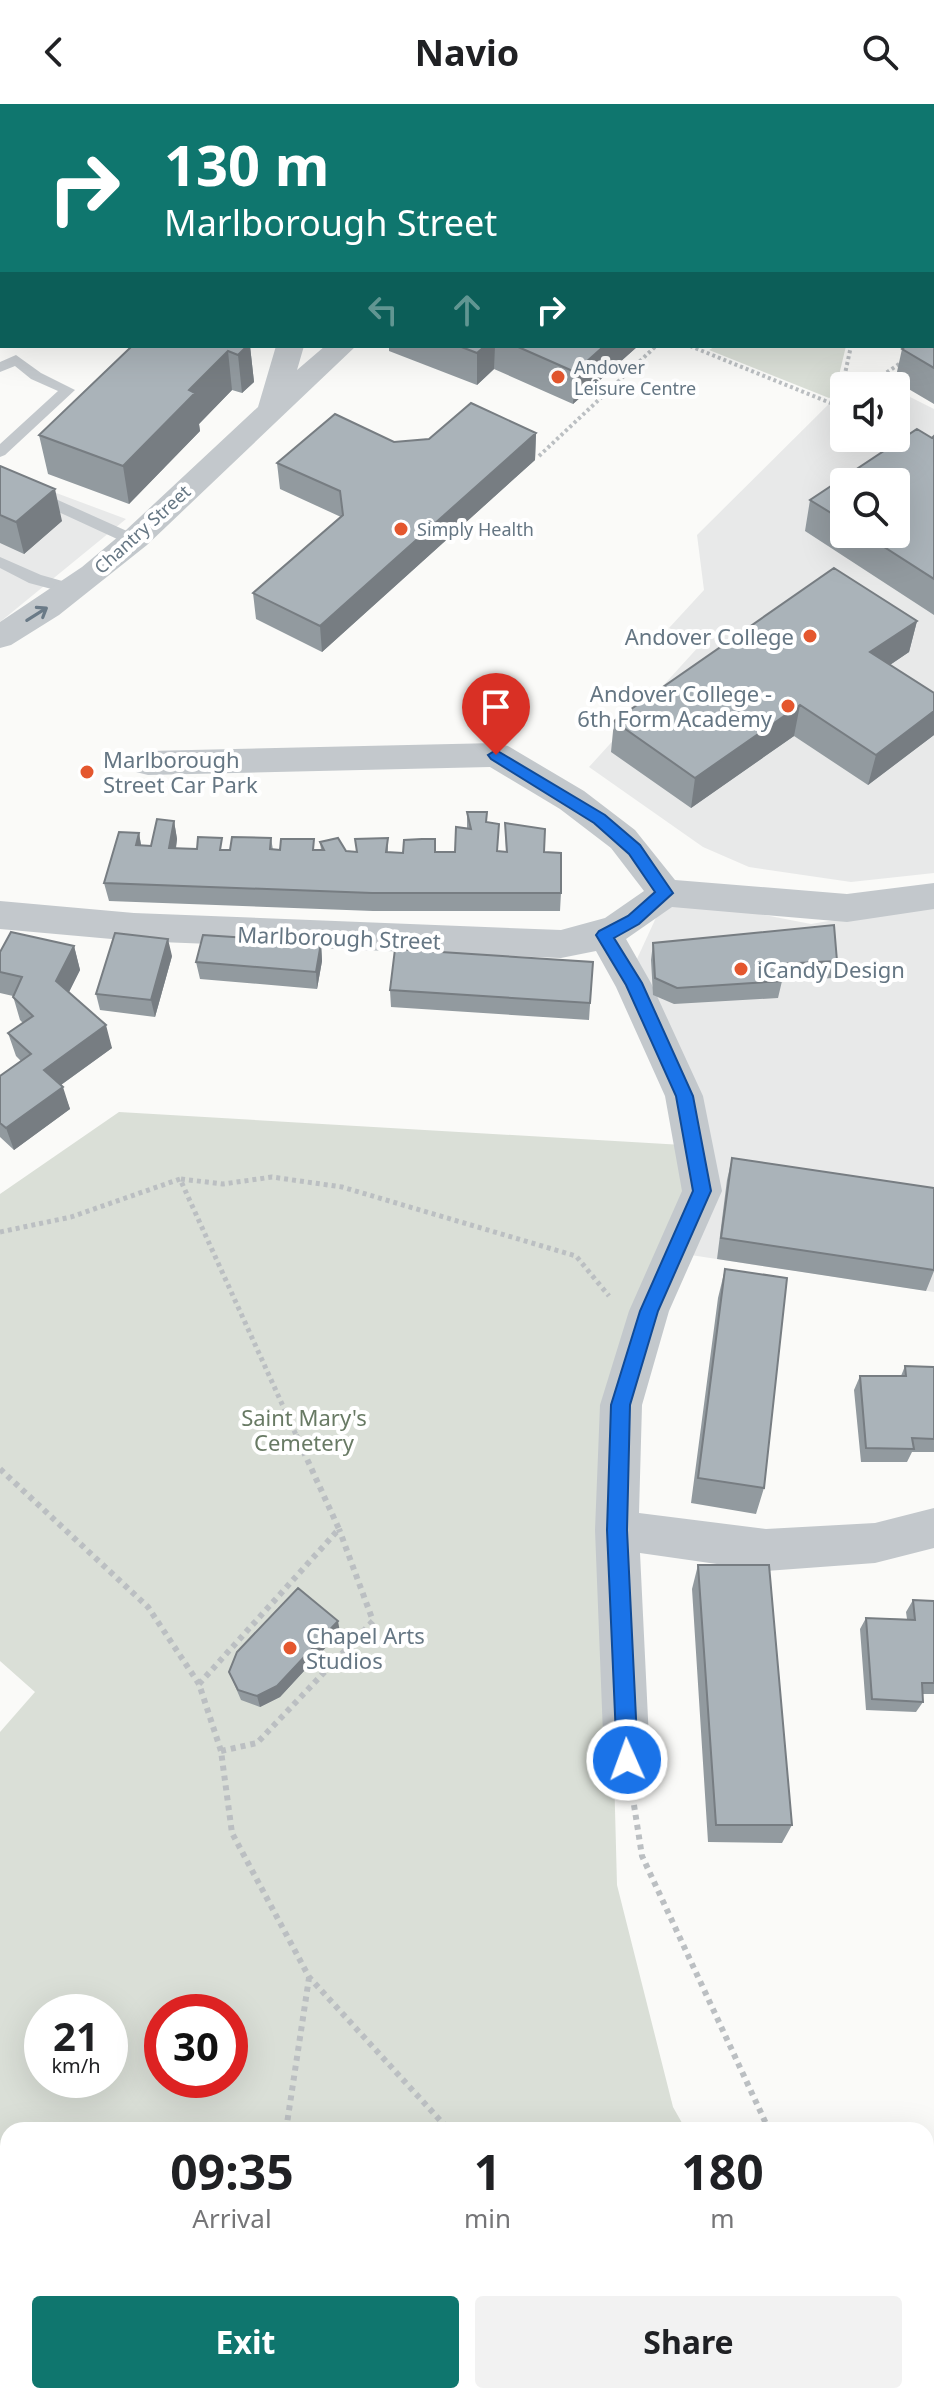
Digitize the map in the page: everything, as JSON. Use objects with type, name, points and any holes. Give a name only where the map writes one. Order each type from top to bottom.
[{"type":"street","name":"Chantry Street","points":[[272,406],[289,348]]},
{"type":"street","name":"Chantry Street","points":[[0,637],[74,590],[133,540],[272,406],[340,348]]},
{"type":"street","points":[[148,763],[355,761],[496,755],[599,819],[634,849],[665,893],[847,908],[934,896]]},
{"type":"street","name":"Marlborough Street","points":[[0,915],[134,927],[531,945],[561,944],[605,935],[634,920],[665,893]]},
{"type":"street","points":[[605,935],[633,983],[684,1096],[702,1191],[649,1311],[621,1405],[617,1530],[627,1760]]},
{"type":"street","points":[[617,1530],[766,1550],[875,1543],[934,1528]]},
{"type":"lane","points":[[0,368],[16,359],[36,376],[68,390],[0,452]]},
{"type":"lane","points":[[0,479],[133,540]]},
{"type":"lane","points":[[0,562],[35,579],[74,590]]},
{"type":"path","points":[[539,456],[654,348]]},
{"type":"path","points":[[695,348],[830,403]]},
{"type":"path","points":[[845,372],[851,348]]},
{"type":"path","points":[[887,372],[913,354]]},
{"type":"path","points":[[0,1232],[71,1217],[180,1179],[223,1184],[272,1177],[342,1187],[576,1256],[609,1296],[649,1311]]},
{"type":"path","points":[[180,1179],[339,1529],[373,1621],[257,1743],[221,1751]]},
{"type":"path","points":[[0,1469],[148,1607],[199,1684],[221,1751],[232,1833],[309,1977],[442,2122]]},
{"type":"path","points":[[199,1684],[339,1529]]},
{"type":"path","points":[[627,1760],[642,1856],[765,2122]]},
{"type":"path","points":[[287,2122],[309,1977]]},
{"type":"shaded area","name":"Andover College","points":[[910,397],[934,409],[934,873],[851,882],[749,867],[703,847],[589,767],[701,644],[669,628],[704,590],[697,535],[830,403],[830,452],[910,452]]},
{"type":"shaded area","points":[[0,472],[126,519],[0,622]]},
{"type":"shaded area","points":[[666,896],[811,924],[934,903],[934,1292],[658,1250],[687,1187],[675,1069],[624,987]]},
{"type":"green space","points":[[846,348],[840,372],[830,372],[829,398],[709,350]]},
{"type":"green space","name":"Saint Mary's Cemetery","points":[[119,1112],[683,1145],[687,1187],[658,1250],[611,1659],[617,1885],[673,2107],[681,2122],[0,2122],[0,1732],[35,1692],[0,1661],[0,1194]]},
{"type":"building","points":[[130,348],[245,348],[238,355],[228,351],[189,390],[195,393],[123,466],[39,435]]},
{"type":"building","points":[[464,348],[483,348],[477,353]]},
{"type":"building","points":[[521,348],[602,348],[575,372]]},
{"type":"building","points":[[934,348],[934,368],[902,349]]},
{"type":"building","name":"Simply Health","points":[[471,403],[536,433],[320,626],[253,593],[343,515],[340,491],[277,463],[335,414],[394,442],[429,439]]},
{"type":"building","points":[[917,429],[932,438],[934,436],[934,579],[886,548],[910,548],[910,468],[858,468],[882,452],[910,452],[910,434]]},
{"type":"building","points":[[0,466],[55,489],[16,522],[0,515]]},
{"type":"building","points":[[830,487],[830,512],[810,500]]},
{"type":"building","name":"Andover College - 6th Form Academy","points":[[834,568],[917,621],[870,652],[934,693],[934,711],[876,755],[800,705],[695,778],[614,721]]},
{"type":"building","points":[[467,812],[487,812],[486,822],[499,824],[497,851],[507,852],[505,823],[545,829],[544,852],[561,853],[561,893],[372,893],[104,883],[119,832],[139,833],[136,845],[151,846],[157,819],[174,821],[169,848],[197,849],[198,837],[222,838],[220,850],[230,850],[232,837],[271,838],[270,849],[280,850],[281,839],[314,839],[313,850],[324,850],[320,842],[338,838],[346,851],[357,852],[355,839],[388,838],[386,852],[403,853],[404,840],[435,839],[435,852],[455,852],[456,827],[471,829]]},
{"type":"building","name":"iCandy Design","points":[[834,925],[837,961],[780,964],[782,981],[677,988],[655,978],[653,943]]},
{"type":"building","points":[[11,932],[74,946],[56,981],[106,1025],[44,1070],[63,1087],[6,1128],[0,1123],[0,1076],[31,1054],[8,1033],[33,1016],[13,997],[22,977],[0,972],[0,952]]},
{"type":"building","points":[[115,933],[168,939],[151,1000],[96,994]]},
{"type":"building","points":[[203,935],[321,943],[316,972],[196,962]]},
{"type":"building","points":[[395,949],[593,962],[590,1003],[390,990]]},
{"type":"building","points":[[732,1158],[934,1188],[934,1270],[721,1238]]},
{"type":"building","points":[[725,1269],[787,1278],[764,1488],[698,1478]]},
{"type":"building","points":[[905,1366],[934,1367],[934,1439],[912,1438],[914,1449],[866,1448],[860,1376],[906,1376]]},
{"type":"building","points":[[698,1565],[769,1565],[792,1825],[716,1825]]},
{"type":"building","name":"Chapel Arts Studios","points":[[298,1588],[338,1621],[277,1686],[257,1696],[238,1690],[229,1672],[237,1652]]},
{"type":"building","points":[[913,1600],[934,1601],[934,1683],[922,1683],[923,1702],[872,1699],[866,1618],[915,1620]]},
{"type":"place","name":"Andover Leisure Centre","points":[[558,377]]},
{"type":"place","name":"Simply Health","points":[[401,529]]},
{"type":"place","name":"Andover College","points":[[810,636]]},
{"type":"place","name":"Andover College - 6th Form Academy","points":[[788,706]]},
{"type":"place","name":"Marlborough Street Car Park","points":[[87,772]]},
{"type":"place","name":"iCandy Design","points":[[741,969]]},
{"type":"place","name":"Chapel Arts Studios","points":[[290,1648]]},
{"type":"route","points":[[496,755],[599,819],[634,849],[665,893],[634,920],[605,935],[633,983],[684,1096],[702,1191],[649,1311],[621,1405],[617,1530],[627,1760]]}]
